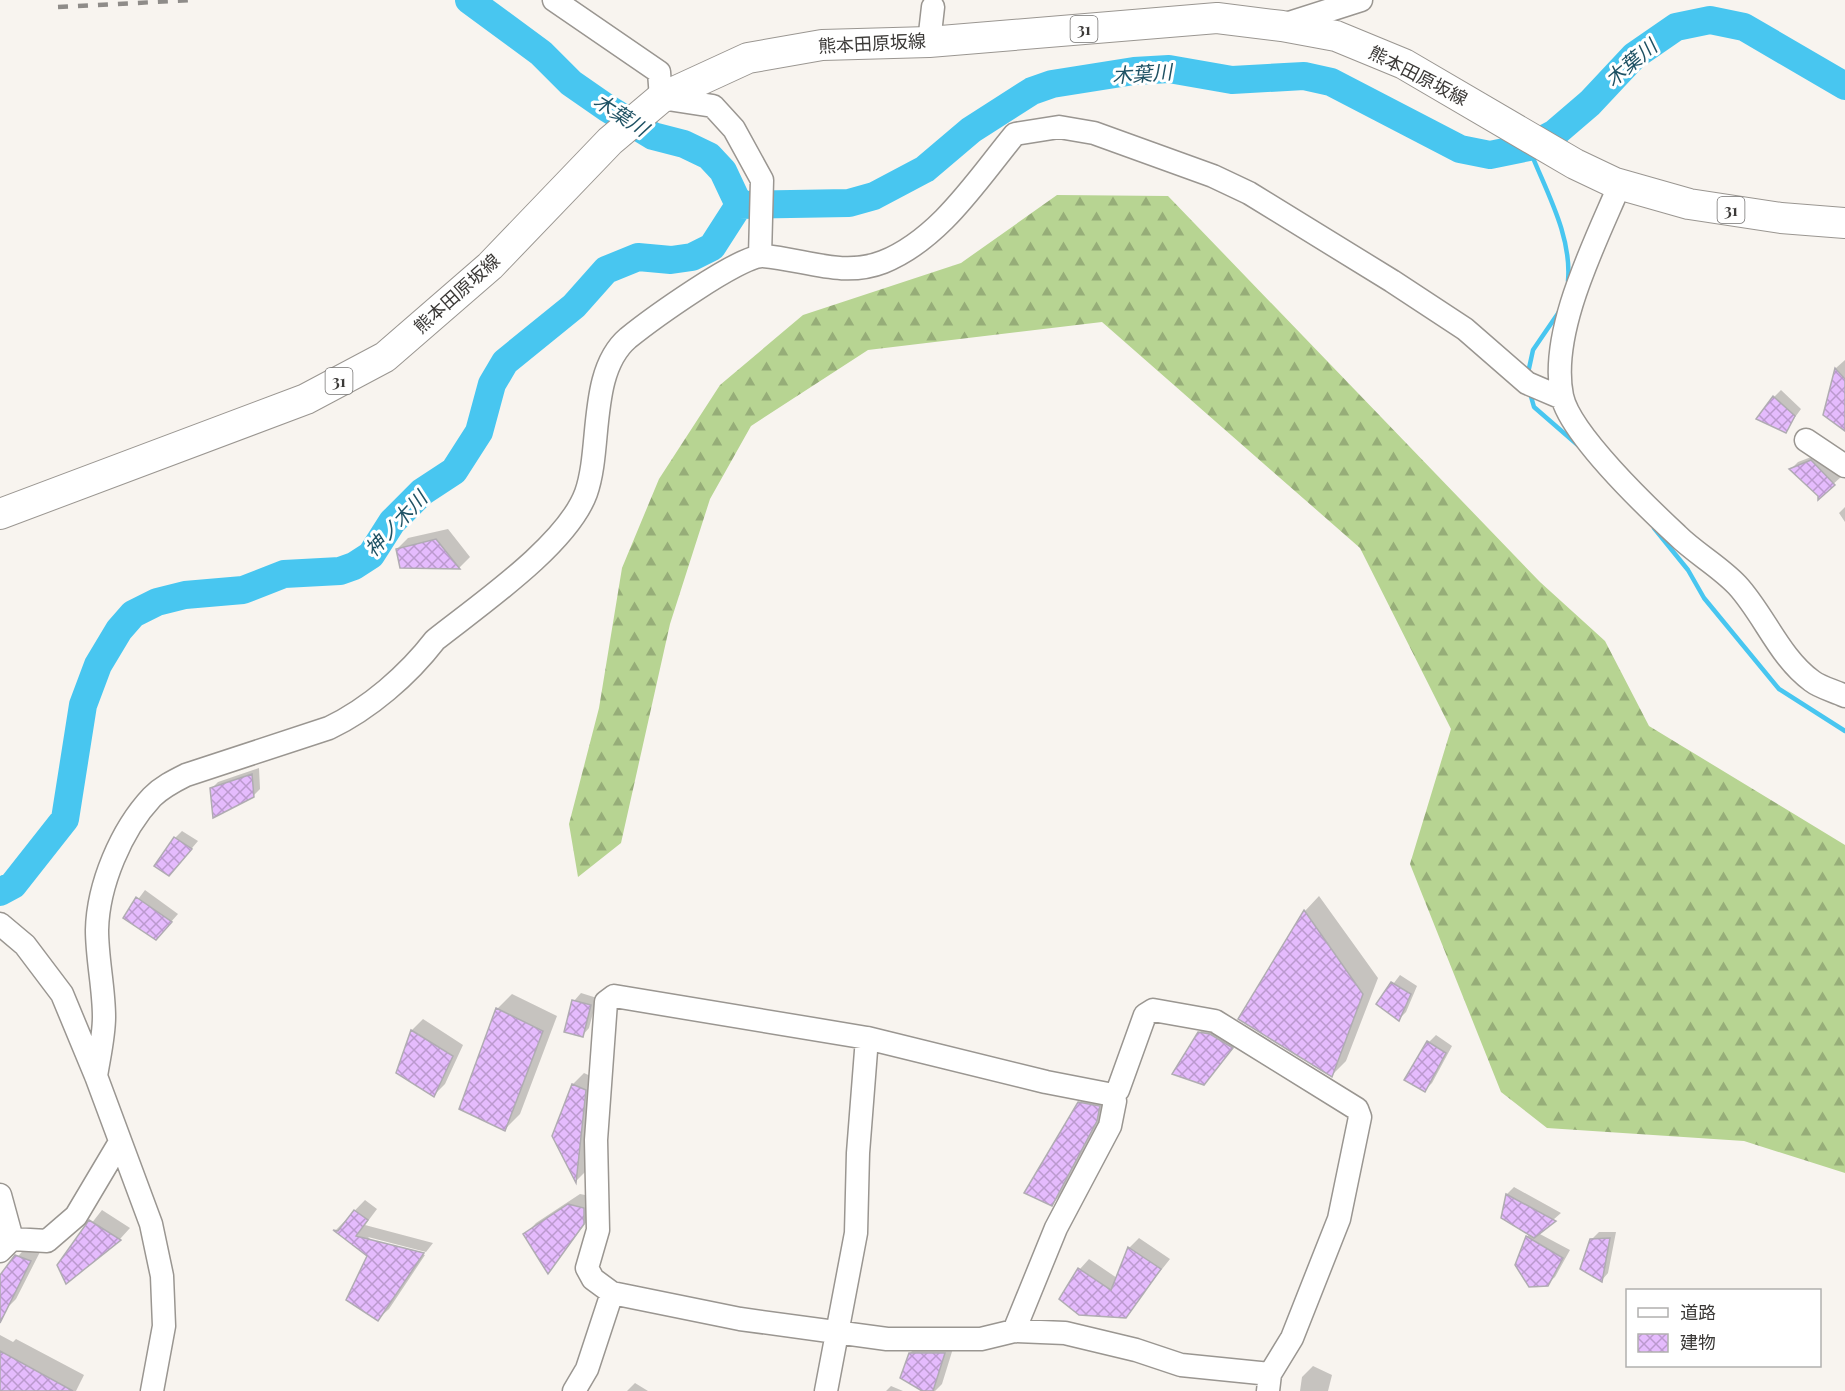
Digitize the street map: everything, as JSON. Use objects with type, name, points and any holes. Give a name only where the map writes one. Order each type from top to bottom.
[{"type":"main road","name":"熊本田原坂線","points":[[0,514],[306,399],[385,357],[490,267],[610,141],[653,104],[748,58],[822,45],[929,42],[1216,18],[1282,26],[1336,36],[1404,64],[1575,164],[1620,184],[1689,204],[1781,218],[1845,223]]},
{"type":"street","points":[[554,0],[659,72],[653,104],[712,106],[734,129],[762,180],[760,256]]},
{"type":"street","points":[[1282,26],[1361,0]]},
{"type":"street","points":[[929,42],[933,7]]},
{"type":"street","points":[[96,1076],[104,1016],[98,970],[97,928],[103,892],[115,857],[134,822],[152,797],[165,786],[186,775],[329,728],[345,720],[375,699],[425,653],[435,640],[525,568],[558,536],[586,494],[593,464],[595,426],[609,366],[626,341],[652,320],[718,275],[760,256],[835,270],[881,262],[911,247],[947,217],[1015,134],[1059,127],[1094,133],[1213,176],[1249,194],[1392,281],[1465,329],[1527,383],[1562,398]]},
{"type":"street","points":[[1620,184],[1574,294],[1559,365],[1562,398],[1580,429],[1619,479],[1679,538],[1736,584],[1789,658],[1812,682],[1845,696]]},
{"type":"street","points":[[1806,440],[1845,466]]},
{"type":"street","points":[[0,924],[25,945],[62,994],[96,1076],[151,1224],[162,1276],[164,1326],[152,1391]]},
{"type":"street","points":[[614,996],[867,1038],[1046,1082],[1113,1095],[1118,1089],[1145,1015],[1153,1010],[1215,1021],[1357,1109],[1360,1117],[1359,1126],[1339,1219],[1292,1338],[1269,1382],[1181,1365],[1136,1350],[1065,1333],[1014,1331],[981,1339],[887,1339],[836,1334],[612,1293],[593,1279],[587,1268],[598,1230],[596,1140],[606,1002],[614,996]]},
{"type":"street","points":[[826,1391],[856,1233],[858,1153],[867,1038]]},
{"type":"street","points":[[1014,1331],[1056,1228],[1110,1125],[1115,1101],[1113,1095]]},
{"type":"street","points":[[0,1195],[6,1245],[47,1241],[76,1216],[120,1142]]},
{"type":"street","points":[[574,1391],[587,1369],[612,1293]]},
{"type":"green space","points":[[1057,195],[1168,196],[1540,582],[1605,641],[1649,726],[1845,845],[1845,1173],[1744,1141],[1547,1128],[1501,1092],[1410,864],[1451,729],[1360,548],[1102,322],[868,350],[751,426],[710,499],[670,624],[621,843],[578,877],[569,824],[599,708],[622,568],[659,479],[720,385],[803,315],[961,263]]},
{"type":"building","points":[[1835,368],[1845,379],[1845,431],[1823,415]]},
{"type":"building","points":[[1773,396],[1795,416],[1786,433],[1756,419]]},
{"type":"building","points":[[1811,460],[1835,485],[1818,500],[1818,496],[1789,469]]},
{"type":"building","points":[[436,539],[460,569],[400,568],[396,549]]},
{"type":"building","points":[[252,774],[254,797],[213,818],[210,788]]},
{"type":"building","points":[[174,837],[192,849],[169,876],[154,866]]},
{"type":"building","points":[[136,897],[172,922],[156,940],[123,918]]},
{"type":"building","points":[[1304,910],[1363,994],[1332,1077],[1238,1019]]},
{"type":"building","points":[[1391,982],[1411,994],[1399,1021],[1376,1004]]},
{"type":"building","points":[[572,1000],[591,1005],[583,1037],[564,1032]]},
{"type":"building","points":[[496,1008],[543,1031],[505,1131],[459,1109]]},
{"type":"building","points":[[411,1030],[453,1056],[434,1097],[396,1073]]},
{"type":"building","points":[[1198,1032],[1210,1034],[1233,1048],[1204,1085],[1172,1074]]},
{"type":"building","points":[[1427,1041],[1446,1053],[1425,1092],[1404,1080]]},
{"type":"building","points":[[572,1084],[586,1090],[576,1183],[552,1136]]},
{"type":"building","points":[[1078,1102],[1100,1106],[1097,1121],[1052,1206],[1024,1193]]},
{"type":"building","points":[[1506,1194],[1556,1221],[1534,1238],[1501,1218]]},
{"type":"building","points":[[568,1204],[584,1208],[584,1224],[548,1274],[523,1234]]},
{"type":"building","points":[[354,1210],[368,1220],[356,1236],[424,1253],[378,1321],[346,1300],[367,1256],[333,1230],[338,1231]]},
{"type":"building","points":[[89,1220],[121,1240],[66,1284],[57,1265]]},
{"type":"building","points":[[1526,1236],[1563,1258],[1548,1286],[1529,1287],[1515,1265]]},
{"type":"building","points":[[1610,1238],[1602,1282],[1580,1269],[1590,1239]]},
{"type":"building","points":[[1128,1247],[1161,1269],[1126,1318],[1079,1315],[1059,1299],[1078,1268],[1111,1290]]},
{"type":"building","points":[[15,1255],[31,1261],[0,1323],[0,1275]]},
{"type":"building","points":[[0,1351],[73,1391],[0,1391]]},
{"type":"building","points":[[909,1353],[945,1353],[933,1391],[922,1391],[900,1378]]},
{"type":"waterway","name":"木葉川","points":[[469,0],[541,53],[571,83],[607,108],[653,136],[684,144],[709,156],[723,171],[739,205],[849,203],[874,196],[925,169],[971,130],[1032,91],[1052,84],[1134,71],[1169,69],[1232,80],[1304,76],[1331,82],[1460,149],[1490,155],[1529,147],[1555,133],[1590,103],[1634,56],[1676,27],[1710,20],[1744,27],[1845,86]]},
{"type":"waterway","points":[[1531,153],[1551,199],[1562,232],[1566,248],[1568,281]]},
{"type":"waterway","name":"神ノ木川","points":[[0,892],[13,885],[65,819],[83,705],[98,665],[119,630],[133,614],[157,602],[185,595],[243,590],[284,574],[340,571],[354,566],[371,555],[392,522],[422,492],[454,471],[479,432],[492,384],[505,362],[574,306],[606,270],[638,257],[671,260],[692,257],[712,247],[739,205]]},
{"type":"waterway","points":[[1528,373],[1533,350],[1559,312]]},
{"type":"waterway","points":[[1530,393],[1534,407],[1580,447]]},
{"type":"waterway","points":[[1654,528],[1688,570],[1704,598],[1779,689],[1845,731]]},
{"type":"railway","points":[[58,7],[194,0]]}]
